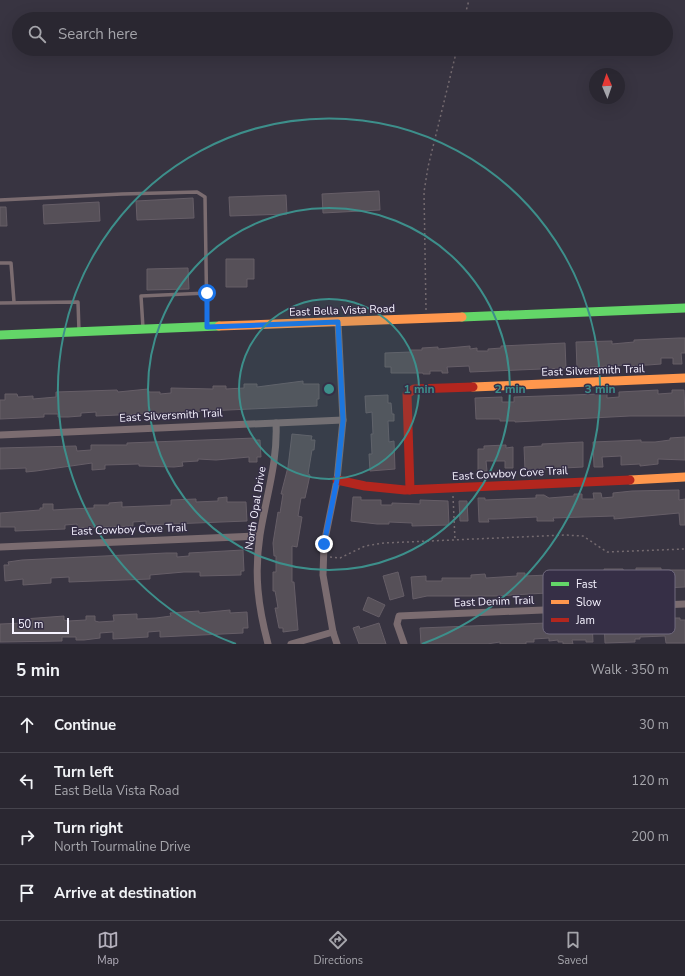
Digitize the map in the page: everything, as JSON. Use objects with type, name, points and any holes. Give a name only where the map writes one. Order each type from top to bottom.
[{"type":"street","name":"East Bella Vista Road","points":[[0,335],[685,308]]},
{"type":"street","points":[[337,644],[333,632],[323,575],[324,544],[337,480],[343,420],[338,322]]},
{"type":"street","name":"East Silversmith Trail","points":[[410,490],[407,394],[414,389],[685,378]]},
{"type":"street","name":"East Silversmith Trail","points":[[0,435],[343,420]]},
{"type":"street","name":"North Opal Drive","points":[[268,644],[259,610],[256,583],[260,536],[277,444],[276,422]]},
{"type":"street","name":"East Cowboy Cove Trail","points":[[337,480],[365,486],[410,490],[685,477]]},
{"type":"street","name":"East Cowboy Cove Trail","points":[[0,547],[260,536]]},
{"type":"street","name":"East Denim Trail","points":[[675,604],[685,604]]},
{"type":"street","name":"East Denim Trail","points":[[404,644],[397,624],[399,616],[543,610]]},
{"type":"street","points":[[291,644],[333,632]]},
{"type":"lane","points":[[0,200],[197,192],[205,197],[207,211],[207,327]]},
{"type":"lane","points":[[0,263],[11,263],[14,302]]},
{"type":"lane","points":[[143,329],[141,296],[207,293]]},
{"type":"lane","points":[[0,303],[78,302],[80,332]]},
{"type":"path","points":[[466,12],[469,0]]},
{"type":"path","points":[[427,318],[424,249],[424,192],[428,167],[455,56]]},
{"type":"path","points":[[453,488],[455,540]]},
{"type":"path","points":[[324,557],[340,558],[365,546],[384,543],[578,535],[588,538],[607,552],[685,549]]},
{"type":"building","points":[[379,191],[380,210],[323,213],[322,194]]},
{"type":"building","points":[[286,195],[287,214],[230,216],[229,197]]},
{"type":"building","points":[[193,198],[194,218],[137,220],[136,201]]},
{"type":"building","points":[[99,202],[100,221],[44,224],[43,205]]},
{"type":"building","points":[[0,207],[6,207],[7,226],[0,226]]},
{"type":"building","points":[[226,259],[254,259],[254,279],[247,279],[247,287],[226,287]]},
{"type":"building","points":[[188,268],[189,289],[147,290],[147,269]]},
{"type":"building","points":[[685,338],[685,353],[681,353],[682,364],[673,364],[673,358],[661,358],[661,364],[577,368],[576,342],[612,341],[612,344],[634,342],[634,340]]},
{"type":"building","points":[[565,343],[566,368],[470,372],[469,366],[447,367],[448,373],[442,373],[442,371],[430,371],[430,374],[423,374],[391,373],[391,367],[385,367],[385,353],[411,352],[411,350],[422,350],[422,348],[438,347],[438,349],[470,346],[470,349],[477,348],[477,351],[488,351],[488,349],[501,348],[501,346]]},
{"type":"building","points":[[303,381],[303,384],[319,384],[319,399],[317,399],[317,406],[96,416],[96,412],[81,413],[81,416],[68,417],[58,417],[58,414],[44,414],[44,417],[0,419],[0,400],[5,400],[5,394],[17,394],[18,397],[33,396],[33,399],[56,397],[56,392],[117,390],[118,392],[148,389],[149,392],[160,392],[160,394],[171,393],[171,388],[213,389],[213,386],[226,386],[226,389],[244,388],[244,384],[257,384],[257,387]]},
{"type":"building","points":[[658,390],[658,394],[672,393],[672,390],[684,390],[685,416],[630,416],[515,422],[500,421],[500,419],[476,419],[475,398],[502,397],[502,402],[514,402],[514,397],[600,394],[600,392],[607,392],[607,398],[619,397],[619,392]]},
{"type":"building","points":[[388,395],[388,403],[391,403],[392,414],[394,414],[394,421],[388,421],[389,442],[394,441],[395,469],[370,471],[369,454],[372,454],[371,434],[373,434],[372,412],[366,413],[365,396]]},
{"type":"building","points":[[292,434],[312,436],[311,440],[315,440],[314,450],[312,450],[308,474],[310,475],[305,498],[301,498],[298,516],[302,517],[297,547],[292,546],[292,582],[294,582],[298,630],[283,632],[283,628],[279,628],[275,608],[278,608],[275,591],[273,591],[273,572],[276,572],[276,556],[274,556],[273,543],[278,512],[280,513],[283,494],[281,494],[288,467]]},
{"type":"building","points":[[685,437],[685,460],[658,459],[658,464],[640,466],[640,464],[621,465],[621,456],[602,457],[603,467],[594,467],[593,442],[641,440],[641,442],[655,442],[670,440],[670,438]]},
{"type":"building","points":[[255,438],[255,440],[260,440],[261,457],[257,457],[257,462],[249,462],[249,457],[216,460],[198,459],[198,461],[182,462],[183,466],[174,467],[139,466],[139,464],[105,465],[105,469],[92,470],[92,463],[26,472],[26,468],[0,469],[0,448],[76,446],[77,451],[91,450],[91,445],[127,445],[127,443]]},
{"type":"building","points":[[583,442],[583,467],[525,470],[524,447],[542,446],[542,444]]},
{"type":"building","points":[[506,445],[506,448],[513,447],[513,468],[505,468],[505,461],[486,461],[487,471],[478,471],[478,449],[484,449],[484,446]]},
{"type":"building","points":[[679,490],[679,500],[685,499],[685,525],[680,525],[679,513],[614,519],[614,516],[553,518],[554,521],[537,521],[537,517],[488,519],[489,522],[479,522],[478,498],[485,498],[485,500],[536,498],[536,495],[544,495],[549,498],[582,494],[582,499],[594,499],[593,493],[601,493],[602,498],[613,497],[613,493],[632,491]]},
{"type":"building","points":[[227,497],[227,502],[246,502],[247,521],[146,525],[146,521],[133,522],[133,526],[77,528],[77,524],[65,525],[65,529],[15,531],[15,527],[0,527],[0,513],[40,510],[40,508],[43,508],[43,504],[53,504],[53,510],[94,508],[94,505],[109,505],[109,503],[122,502],[122,507],[171,505],[171,500],[196,499],[196,502],[218,501],[218,498]]},
{"type":"building","points":[[353,497],[361,497],[361,500],[381,500],[381,505],[392,505],[392,503],[420,504],[420,500],[448,501],[449,525],[412,526],[412,523],[389,522],[389,524],[377,524],[351,521]]},
{"type":"building","points":[[459,501],[467,501],[468,521],[460,521]]},
{"type":"building","points":[[243,550],[244,571],[241,571],[241,575],[200,576],[200,572],[184,572],[150,575],[150,579],[69,582],[69,577],[51,578],[51,583],[23,585],[23,579],[5,581],[4,565],[9,565],[8,562],[22,560],[166,553],[177,553],[177,557],[189,556],[189,553]]},
{"type":"building","points":[[636,568],[661,568],[661,570],[636,570]]},
{"type":"building","points":[[604,569],[623,570],[604,570]]},
{"type":"building","points":[[675,570],[685,570],[685,587],[675,587]]},
{"type":"building","points":[[398,572],[404,596],[390,600],[383,576]]},
{"type":"building","points":[[517,573],[525,573],[525,576],[543,575],[543,593],[495,596],[427,596],[413,599],[411,577],[426,576],[426,581],[442,581],[442,578],[471,578],[471,575],[485,574],[486,578],[517,576]]},
{"type":"building","points":[[368,597],[385,605],[379,617],[363,610]]},
{"type":"building","points":[[230,610],[230,613],[247,612],[248,628],[243,628],[243,633],[160,637],[160,631],[148,632],[148,637],[113,639],[113,632],[100,633],[100,638],[84,640],[76,640],[76,637],[62,637],[62,641],[0,642],[0,624],[24,623],[24,619],[64,616],[64,620],[68,621],[86,620],[86,616],[95,616],[95,621],[99,622],[114,621],[113,615],[137,614],[137,619],[171,616],[170,613],[199,611],[199,613]]},
{"type":"building","points":[[675,618],[685,620],[685,643],[666,643],[665,636],[640,637],[640,639],[635,639],[635,642],[605,643],[605,634],[675,634]]},
{"type":"building","points":[[379,623],[386,644],[359,644],[353,628],[359,626],[360,629]]},
{"type":"building","points":[[543,623],[543,634],[593,634],[593,642],[586,642],[586,640],[572,640],[573,644],[563,644],[563,642],[558,642],[558,640],[549,641],[549,638],[534,639],[534,642],[526,642],[526,644],[500,644],[500,642],[487,644],[421,644],[420,628]]},
{"type":"traffic: fast","points":[[462,317],[685,308]]},
{"type":"traffic: fast","points":[[0,335],[219,326]]},
{"type":"traffic: slow","points":[[219,326],[462,317]]},
{"type":"traffic: slow","points":[[473,387],[685,378]]},
{"type":"traffic: slow","points":[[630,480],[685,477]]},
{"type":"traffic: jam","points":[[410,490],[407,394],[414,389],[473,387]]},
{"type":"traffic: jam","points":[[337,480],[365,486],[405,490],[630,480]]},
{"type":"route","points":[[207,293],[207,327],[338,322],[343,420],[342,438],[337,480],[324,544]]}]
